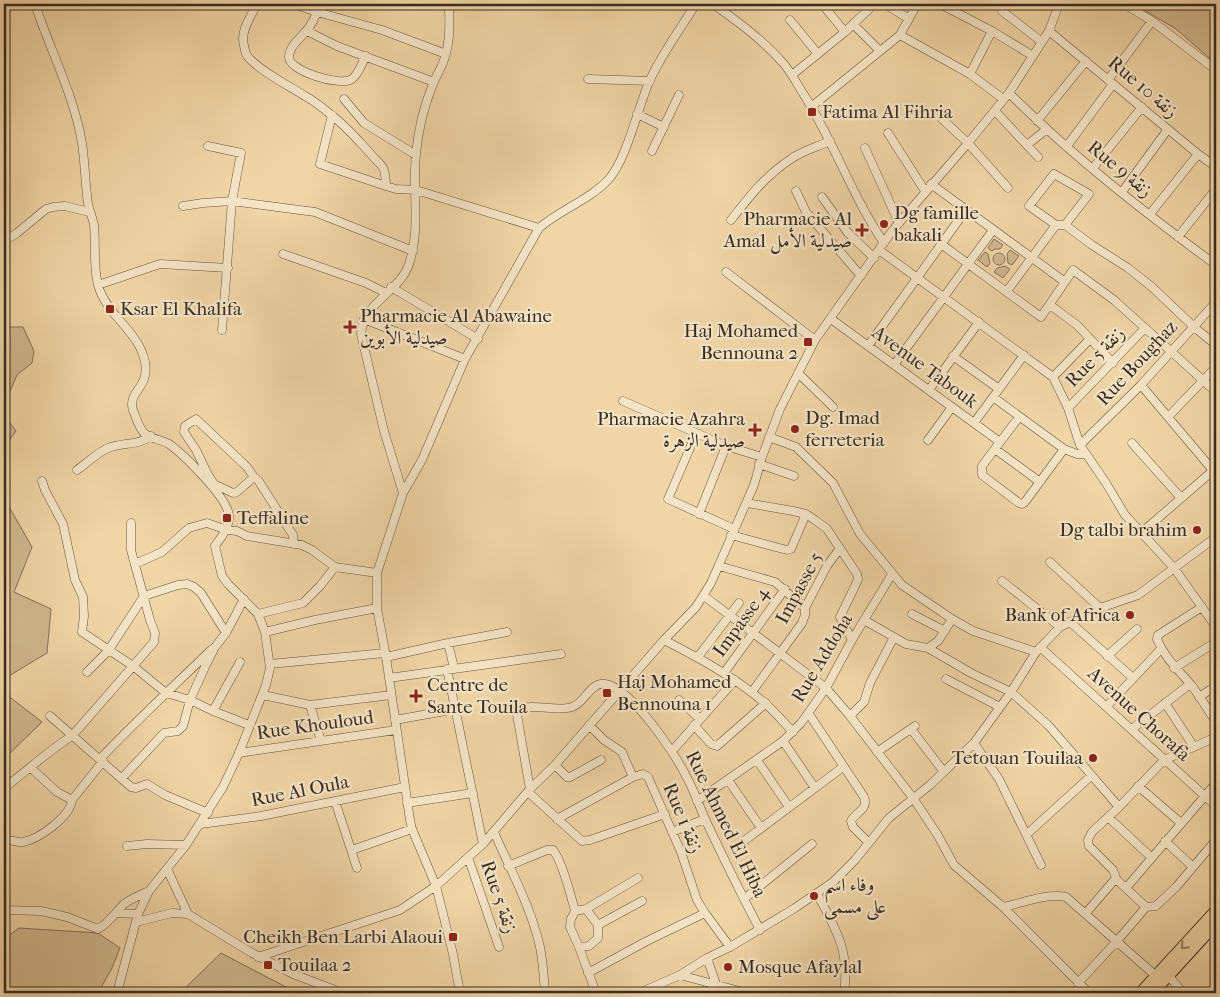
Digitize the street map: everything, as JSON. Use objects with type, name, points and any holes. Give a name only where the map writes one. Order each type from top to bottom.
[{"type":"main road","points":[[1140,993],[1216,910]]},
{"type":"main road","points":[[1153,993],[1216,924]]},
{"type":"street","points":[[34,4],[78,122],[89,212],[93,222],[98,285],[103,297],[142,351],[146,373],[142,386],[132,399],[132,405],[144,434],[169,444],[193,466],[221,498],[229,514],[227,530],[215,546],[222,576],[258,614],[265,632],[270,664],[263,695],[223,787],[201,824],[150,892],[137,918],[117,993]]},
{"type":"street","points":[[258,4],[245,30],[243,39],[246,54],[271,75],[332,115],[354,135],[384,166],[386,186]]},
{"type":"street","points":[[294,4],[382,30],[446,54]]},
{"type":"street","points":[[320,4],[307,31],[297,40],[289,54],[288,59],[292,66],[314,76],[345,82],[353,79],[366,56]]},
{"type":"street","points":[[403,493],[384,431],[360,334],[364,319],[370,309],[408,267],[413,251],[416,155],[428,97],[446,54],[450,33],[449,4]]},
{"type":"street","points":[[460,993],[453,954],[436,886],[412,829],[389,678],[376,608],[378,573],[403,493],[422,460],[465,359],[539,228],[608,180],[626,145],[650,80],[696,4]]},
{"type":"street","points":[[713,4],[742,25],[777,57],[792,75],[830,141],[867,218],[884,243]]},
{"type":"street","points":[[822,4],[845,32]]},
{"type":"street","points":[[792,75],[845,32],[874,4]]},
{"type":"street","points":[[886,4],[909,19]]},
{"type":"street","points":[[812,107],[900,34],[917,4]]},
{"type":"street","points":[[940,4],[992,31],[1033,56]]},
{"type":"street","points":[[258,957],[400,910],[436,886],[483,844],[664,640],[696,607],[704,596],[719,566],[747,503],[760,461],[780,409],[816,340],[899,223],[995,112],[1049,31],[1059,4]]},
{"type":"street","points":[[1124,4],[1152,22],[1216,70]]},
{"type":"street","points":[[1002,11],[1042,42]]},
{"type":"street","points":[[790,20],[818,54]]},
{"type":"street","points":[[1066,146],[1152,22]]},
{"type":"street","points":[[853,24],[880,50]]},
{"type":"street","points":[[307,31],[337,46],[434,82]]},
{"type":"street","points":[[970,74],[992,31]]},
{"type":"street","name":"Rue 10 زنقة","points":[[1049,31],[1216,167]]},
{"type":"street","name":"Rue 9 زنقة","points":[[900,34],[1006,96],[1122,192],[1216,265]]},
{"type":"street","points":[[1037,121],[1086,62]]},
{"type":"street","points":[[588,79],[650,80]]},
{"type":"street","points":[[652,151],[679,95]]},
{"type":"street","points":[[344,99],[364,123],[416,155]]},
{"type":"street","points":[[1093,168],[1142,107]]},
{"type":"street","points":[[995,112],[1038,157]]},
{"type":"street","points":[[637,114],[664,127]]},
{"type":"street","points":[[332,115],[320,164],[386,186],[416,190],[539,228]]},
{"type":"street","points":[[942,119],[968,143],[1008,188]]},
{"type":"street","points":[[1027,145],[1047,129]]},
{"type":"street","points":[[1122,192],[1168,129]]},
{"type":"street","points":[[888,133],[925,191]]},
{"type":"street","points":[[731,220],[763,180],[792,158],[830,141]]},
{"type":"street","points":[[208,146],[241,153],[232,201],[222,330]]},
{"type":"street","points":[[865,148],[899,223]]},
{"type":"street","points":[[1150,214],[1198,154]]},
{"type":"street","points":[[1065,225],[1089,194],[1054,174],[1029,206],[1056,225],[1065,225],[1134,272],[1216,345]]},
{"type":"street","points":[[931,184],[1065,282]]},
{"type":"street","points":[[1178,237],[1216,189]]},
{"type":"street","points":[[796,190],[806,212],[861,276]]},
{"type":"street","points":[[822,197],[848,233],[876,254],[918,278],[1053,377],[1068,408],[1080,445],[1085,454],[1106,483],[1125,515],[1201,597],[1202,607],[1216,626]]},
{"type":"street","points":[[183,206],[203,202],[232,201],[315,212],[413,251]]},
{"type":"street","points":[[4,240],[17,233],[46,209],[65,206],[89,212]]},
{"type":"street","points":[[868,346],[966,210]]},
{"type":"street","points":[[1007,291],[1056,225]]},
{"type":"street","points":[[894,365],[993,230]]},
{"type":"street","points":[[942,244],[1041,317],[1073,270],[1114,300],[1216,392]]},
{"type":"street","points":[[283,254],[389,290],[478,339]]},
{"type":"street","points":[[98,285],[160,264],[228,268]]},
{"type":"street","points":[[726,272],[816,340]]},
{"type":"street","name":"Rue Boughaz","points":[[1080,445],[1141,385],[1216,302]]},
{"type":"street","points":[[1050,305],[1077,325],[1112,363]]},
{"type":"street","points":[[364,319],[465,359]]},
{"type":"street","name":"Avenue Tabouk","points":[[831,319],[1000,442]]},
{"type":"street","points":[[929,390],[979,322]]},
{"type":"street","name":"Rue 5 زنقة","points":[[1068,408],[1145,328]]},
{"type":"street","points":[[1053,377],[1090,339]]},
{"type":"street","points":[[974,423],[1024,355]]},
{"type":"street","points":[[953,356],[999,389]]},
{"type":"street","points":[[1168,417],[1216,368]]},
{"type":"street","points":[[798,373],[833,407]]},
{"type":"street","points":[[1141,385],[1215,471],[1141,533]]},
{"type":"street","points":[[993,398],[1064,450],[1085,454]]},
{"type":"street","points":[[623,401],[794,476]]},
{"type":"street","points":[[928,440],[952,407]]},
{"type":"street","points":[[1019,417],[982,466],[982,475],[1019,503],[1025,502],[1064,450]]},
{"type":"street","points":[[254,477],[237,492],[233,493],[214,484],[184,432],[185,426],[192,420],[198,421],[247,467],[258,480],[293,536],[294,544]]},
{"type":"street","points":[[696,434],[668,499],[733,532],[787,550],[791,549],[806,514]]},
{"type":"street","points":[[77,470],[108,448],[132,444],[145,440],[150,436]]},
{"type":"street","points":[[769,437],[796,447],[833,483],[860,534],[902,585],[973,631],[1038,650]]},
{"type":"street","points":[[1132,443],[1181,498]]},
{"type":"street","points":[[699,514],[726,446]]},
{"type":"street","points":[[995,449],[1040,482]]},
{"type":"street","points":[[42,481],[63,524],[75,580],[83,598],[84,616],[82,632],[133,666],[166,693],[190,700],[249,725]]},
{"type":"street","points":[[747,503],[806,514],[827,529],[853,567],[858,579],[840,616],[852,640]]},
{"type":"street","points":[[4,788],[72,736],[154,642],[155,638],[131,550],[131,523]]},
{"type":"street","points":[[134,564],[162,552],[189,528],[207,523],[227,530],[237,531],[247,536],[302,545],[335,566],[378,573]]},
{"type":"street","points":[[638,993],[680,975],[707,958],[760,930],[817,894],[841,874],[889,818],[944,772],[974,743],[1011,692],[1038,650],[1060,627],[1100,608],[1138,595],[1216,537]]},
{"type":"street","name":"Impasse 5","points":[[752,692],[802,623],[805,608],[827,566],[840,548]]},
{"type":"street","points":[[1050,562],[1100,608]]},
{"type":"street","points":[[258,614],[303,603],[320,586],[335,566]]},
{"type":"street","points":[[719,566],[768,579],[785,589],[805,608]]},
{"type":"street","name":"Rue Addoha","points":[[697,802],[793,732],[826,688],[852,640],[892,574]]},
{"type":"street","points":[[1002,581],[1060,627]]},
{"type":"street","points":[[87,672],[108,651],[144,596],[178,585],[187,584],[201,593],[226,633]]},
{"type":"street","name":"Impasse 4","points":[[724,674],[785,589]]},
{"type":"street","points":[[704,596],[826,688],[913,798],[937,834],[954,865],[1003,907],[1089,993]]},
{"type":"street","points":[[4,840],[21,842],[37,836],[67,813],[72,800],[102,760],[226,633],[244,599]]},
{"type":"street","points":[[698,657],[739,603]]},
{"type":"street","points":[[1202,607],[1158,635],[1157,639],[1161,649],[1174,668],[1190,684],[1216,722]]},
{"type":"street","points":[[265,632],[376,608]]},
{"type":"street","points":[[912,614],[945,631]]},
{"type":"street","points":[[928,648],[938,641],[952,619]]},
{"type":"street","points":[[864,620],[906,644],[928,648],[971,673],[1011,692],[1049,726],[1119,807]]},
{"type":"street","points":[[1070,622],[1133,678]]},
{"type":"street","points":[[1107,656],[1138,628]]},
{"type":"street","points":[[270,664],[385,655],[507,632]]},
{"type":"street","points":[[850,716],[864,702],[870,683],[894,637]]},
{"type":"street","points":[[664,640],[698,657],[752,692],[793,732]]},
{"type":"street","points":[[448,642],[456,709],[483,844]]},
{"type":"street","points":[[1174,668],[1216,642]]},
{"type":"street","points":[[122,778],[164,733],[181,729],[190,700],[215,646]]},
{"type":"street","points":[[1107,706],[1161,649]]},
{"type":"street","name":"Avenue Chorafa","points":[[1038,650],[1107,706],[1216,806]]},
{"type":"street","points":[[389,678],[561,654]]},
{"type":"street","points":[[213,711],[240,662]]},
{"type":"street","points":[[946,679],[1000,707]]},
{"type":"street","points":[[672,752],[735,680]]},
{"type":"street","points":[[620,691],[609,685],[600,684],[595,686],[580,702],[572,707],[563,709],[534,707],[516,710],[529,791],[581,841],[590,840],[665,814]]},
{"type":"street","points":[[1132,729],[1190,684]]},
{"type":"street","points":[[1199,697],[1216,686]]},
{"type":"street","name":"Rue Ahmed El Hiba","points":[[620,691],[640,710],[672,752],[686,776],[760,930]]},
{"type":"street","points":[[263,695],[310,705],[391,695]]},
{"type":"street","points":[[679,700],[697,722],[711,744],[717,746],[766,704]]},
{"type":"street","points":[[1165,703],[1194,747]]},
{"type":"street","points":[[310,705],[321,741]]},
{"type":"street","points":[[395,720],[456,709]]},
{"type":"street","points":[[808,714],[865,800],[863,809],[851,821],[853,827],[868,842]]},
{"type":"street","points":[[50,716],[131,786],[136,788],[147,784],[165,795],[208,813]]},
{"type":"street","name":"Rue 1 زنقة","points":[[590,725],[600,737],[622,752],[633,777],[642,774],[647,775],[665,814],[697,900],[730,947]]},
{"type":"street","points":[[877,752],[913,728],[944,772]]},
{"type":"street","name":"Rue Khouloud","points":[[239,753],[396,730]]},
{"type":"street","points":[[1216,737],[1164,760],[1092,832],[1088,842],[1090,848],[1114,870],[1116,879],[1146,907],[1153,907],[1158,905],[1194,867],[1216,840]]},
{"type":"street","points":[[783,741],[815,788]]},
{"type":"street","points":[[974,743],[999,779],[1041,865]]},
{"type":"street","points":[[555,765],[567,777],[570,777],[601,760]]},
{"type":"street","points":[[757,760],[789,807]]},
{"type":"street","points":[[31,768],[57,792],[72,800]]},
{"type":"street","points":[[744,841],[843,768]]},
{"type":"street","points":[[1027,834],[1092,776]]},
{"type":"street","points":[[556,819],[633,777]]},
{"type":"street","points":[[728,780],[761,828]]},
{"type":"street","points":[[1126,888],[1216,783]]},
{"type":"street","points":[[1138,786],[1181,823]]},
{"type":"street","name":"Rue Al Oula","points":[[201,824],[261,816],[405,787]]},
{"type":"street","points":[[407,803],[473,793]]},
{"type":"street","points":[[335,801],[357,868]]},
{"type":"street","points":[[1108,817],[1151,857]]},
{"type":"street","points":[[672,832],[705,819]]},
{"type":"street","points":[[352,850],[412,829]]},
{"type":"street","points":[[494,832],[537,937],[542,961],[545,993]]},
{"type":"street","points":[[1165,841],[1194,867]]},
{"type":"street","points":[[127,846],[147,844],[186,845]]},
{"type":"street","points":[[744,899],[812,844]]},
{"type":"street","points":[[508,866],[547,850],[553,850],[575,911]]},
{"type":"street","name":"Rue 5 زنقة","points":[[468,857],[499,947]]},
{"type":"street","points":[[167,869],[188,914]]},
{"type":"street","points":[[596,993],[570,927],[570,919],[575,911],[586,909],[638,878]]},
{"type":"street","points":[[1086,913],[1116,879]]},
{"type":"street","points":[[4,910],[41,911],[67,917],[96,929],[109,922],[132,899],[150,892]]},
{"type":"street","points":[[817,894],[842,944],[846,978],[844,993]]},
{"type":"street","points":[[1003,907],[1061,896],[1070,900],[1156,976]]},
{"type":"street","points":[[598,925],[642,901]]},
{"type":"street","points":[[1078,983],[1146,907]]},
{"type":"street","points":[[579,947],[589,946],[598,938],[598,925],[586,909]]},
{"type":"street","points":[[116,913],[137,918],[172,913],[188,914],[258,957],[293,974],[344,993]]},
{"type":"street","points":[[588,973],[647,941],[705,913]]},
{"type":"street","points":[[707,958],[716,984]]},
{"type":"street","points":[[680,975],[747,993]]},
{"type":"street","points":[[1169,976],[1183,993]]},
{"type":"shaded area","points":[[1134,4],[1216,4],[1216,64],[1176,29]]},
{"type":"shaded area","points":[[994,239],[1003,245],[1000,249],[992,251],[988,248]]},
{"type":"shaded area","points":[[1010,250],[1019,256],[1012,265],[1008,263],[1007,254]]},
{"type":"shaded area","points":[[985,252],[988,254],[990,263],[987,267],[978,260]]},
{"type":"shaded area","points":[[997,253],[1001,253],[1005,259],[1001,265],[997,265],[993,261],[993,257]]},
{"type":"shaded area","points":[[1005,266],[1010,269],[1003,278],[994,272],[997,268]]},
{"type":"shaded area","points":[[4,327],[23,327],[34,351],[32,363],[17,375],[4,405]]},
{"type":"shaded area","points":[[4,415],[16,431],[4,448]]},
{"type":"shaded area","points":[[4,474],[7,503],[32,547],[14,592],[51,609],[47,653],[7,677],[4,675]]},
{"type":"shaded area","points":[[4,697],[11,698],[42,722],[4,759]]},
{"type":"shaded area","points":[[19,928],[98,933],[120,948],[112,968],[98,993],[4,993],[4,939]]},
{"type":"shaded area","points":[[221,953],[284,986],[304,993],[180,993]]},
{"type":"place","name":"Fatima Al Fihria","points":[[812,112]]},
{"type":"place","name":"Dg famille bakali","points":[[884,224]]},
{"type":"place","name":"Pharmacie Al Amal صيدلية الأمل","points":[[862,230]]},
{"type":"place","name":"Ksar El Khalifa","points":[[110,309]]},
{"type":"place","name":"Pharmacie Al Abawaine صيدلية الأبوين","points":[[350,327]]},
{"type":"place","name":"Haj Mohamed Bennouna 2","points":[[808,342]]},
{"type":"place","name":"Dg. Imad ferreteria","points":[[795,429]]},
{"type":"place","name":"Pharmacie Azahra صيدلية الزهرة","points":[[755,430]]},
{"type":"place","name":"Teffaline","points":[[227,518]]},
{"type":"place","name":"Dg talbi brahim","points":[[1197,530]]},
{"type":"place","name":"Bank of Africa","points":[[1130,615]]},
{"type":"place","name":"Haj Mohamed Bennouna 1","points":[[607,693]]},
{"type":"place","name":"Centre de Sante Touila","points":[[416,696]]},
{"type":"place","name":"Tetouan Touilaa","points":[[1093,758]]},
{"type":"place","name":"وفاء اسم على مسمى","points":[[814,896]]},
{"type":"place","name":"Cheikh Ben Larbi Alaoui","points":[[453,937]]},
{"type":"place","name":"Touilaa 2","points":[[268,965]]},
{"type":"place","name":"Mosque Afaylal","points":[[728,967]]}]
